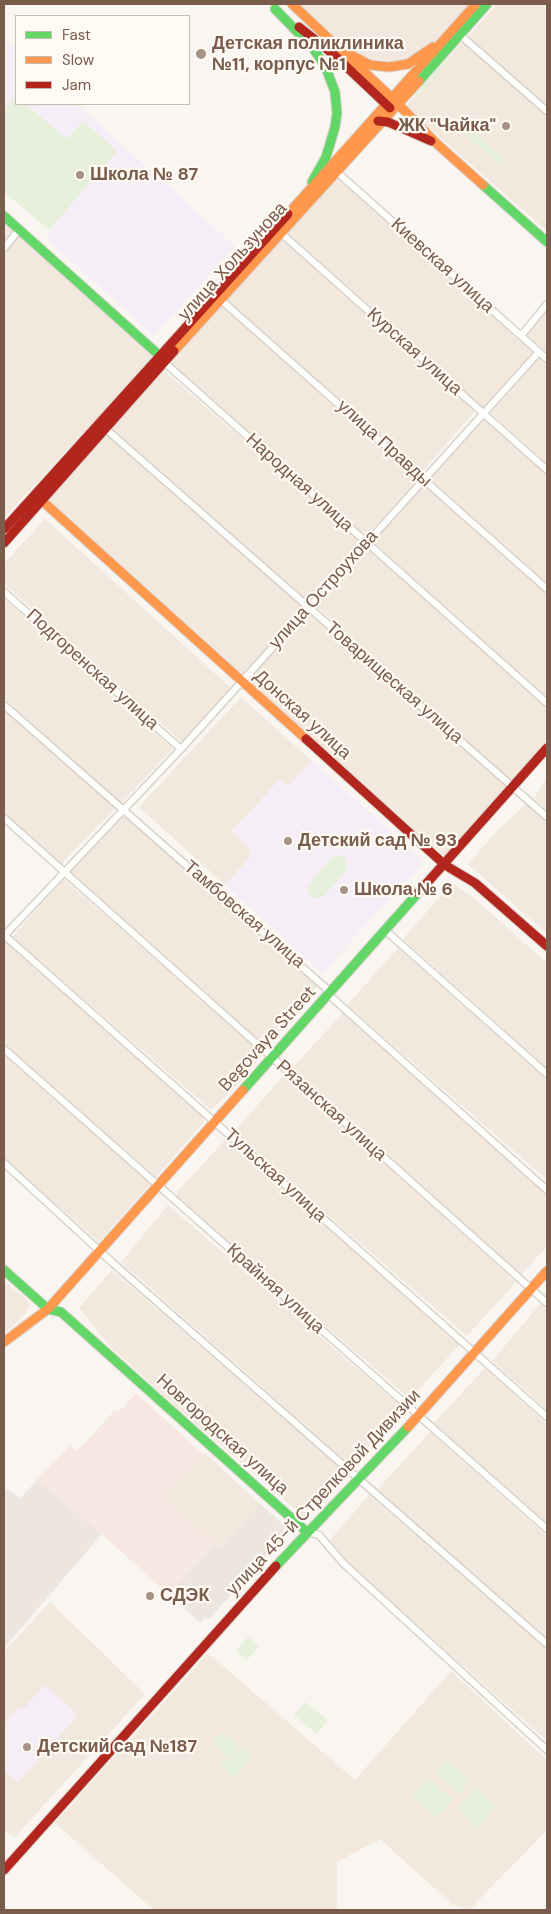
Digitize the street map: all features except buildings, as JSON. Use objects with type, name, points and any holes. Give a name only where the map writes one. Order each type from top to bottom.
[{"type":"main road","points":[[292,4],[392,104]]},
{"type":"main road","name":"улица Хользунова","points":[[4,542],[38,498],[293,208],[377,121],[476,4]]},
{"type":"main road","name":"улица Хользунова","points":[[392,104],[486,4]]},
{"type":"main road","points":[[272,6],[392,104],[547,242]]},
{"type":"main road","points":[[272,6],[313,48],[326,68],[335,92],[337,113],[326,157],[315,179],[293,208]]},
{"type":"main road","points":[[338,48],[370,65],[390,67],[408,64],[445,39]]},
{"type":"main road","points":[[377,121],[388,122],[436,143]]},
{"type":"main road","name":"улица Хользунова","points":[[4,529],[38,498],[106,429],[162,359],[221,300],[338,173],[377,121]]},
{"type":"main road","points":[[4,216],[162,359]]},
{"type":"main road","name":"Донская улица","points":[[38,498],[445,865],[475,882],[547,946]]},
{"type":"main road","name":"Begovaya Street","points":[[4,1342],[48,1309],[445,865],[547,748]]},
{"type":"main road","name":"Новгородская улица","points":[[4,1270],[48,1309],[61,1312],[307,1532]]},
{"type":"main road","name":"улица 45-й Стрелковой Дивизии","points":[[4,1870],[307,1532],[360,1479],[419,1415],[547,1271]]},
{"type":"street","points":[[459,34],[547,112]]},
{"type":"street","name":"Киевская улица","points":[[338,173],[547,359]]},
{"type":"street","points":[[4,248],[19,230]]},
{"type":"street","name":"Курская улица","points":[[281,233],[547,470]]},
{"type":"street","name":"улица Правды","points":[[221,300],[547,589]]},
{"type":"street","points":[[521,336],[547,304]]},
{"type":"street","name":"улица Остроухова","points":[[4,935],[181,749],[539,352]]},
{"type":"street","name":"Народная улица","points":[[162,359],[547,703]]},
{"type":"street","name":"Товарищеская улица","points":[[106,429],[547,818]]},
{"type":"street","name":"Подгоренская улица","points":[[4,592],[181,749]]},
{"type":"street","name":"Тамбовская улица","points":[[4,705],[322,984],[329,995],[547,1190]]},
{"type":"street","name":"Рязанская улица","points":[[4,818],[547,1303]]},
{"type":"street","points":[[386,931],[547,1074]]},
{"type":"street","name":"Тульская улица","points":[[4,935],[547,1417]]},
{"type":"street","name":"Крайняя улица","points":[[4,1049],[547,1529]]},
{"type":"street","points":[[4,1163],[100,1251],[547,1644]]},
{"type":"street","name":"Новгородская улица","points":[[307,1532],[320,1535],[353,1572],[547,1750]]},
{"type":"shaded area","points":[[299,4],[471,4],[427,52],[416,58],[402,61],[369,60],[354,54]]},
{"type":"shaded area","points":[[497,4],[541,4],[547,10],[547,106],[467,38]]},
{"type":"shaded area","name":"Школа № 87","points":[[4,39],[15,49],[15,105],[77,105],[235,246],[154,336],[46,238],[52,232],[4,192]]},
{"type":"shaded area","points":[[462,42],[547,114],[547,231],[405,107]]},
{"type":"shaded area","points":[[338,178],[533,352],[483,408],[288,233]]},
{"type":"shaded area","points":[[4,222],[155,355],[4,518]]},
{"type":"shaded area","points":[[282,239],[475,411],[425,469],[420,470],[226,300]]},
{"type":"shaded area","points":[[222,305],[418,478],[410,490],[364,537],[170,364]]},
{"type":"shaded area","points":[[547,309],[547,353],[527,335]]},
{"type":"shaded area","points":[[540,357],[547,364],[547,464],[491,413]]},
{"type":"shaded area","points":[[163,370],[357,538],[357,543],[309,599],[304,597],[112,428]]},
{"type":"shaded area","points":[[484,419],[547,475],[547,584],[429,479]]},
{"type":"shaded area","points":[[106,435],[299,602],[301,611],[243,674],[49,500]]},
{"type":"shaded area","points":[[425,483],[547,593],[547,698],[373,542]]},
{"type":"shaded area","points":[[45,519],[231,688],[182,742],[4,584],[4,564]]},
{"type":"shaded area","points":[[367,548],[547,707],[547,741],[511,781],[315,605]]},
{"type":"shaded area","points":[[4,599],[173,749],[121,803],[4,698]]},
{"type":"shaded area","points":[[308,613],[507,788],[446,857],[248,681]]},
{"type":"shaded area","points":[[241,697],[312,761],[288,786],[280,780],[232,831],[251,851],[251,856],[225,885],[139,807]]},
{"type":"shaded area","points":[[4,710],[116,808],[61,864],[4,813]]},
{"type":"shaded area","points":[[312,761],[424,861],[322,973],[225,885],[251,856],[251,851],[232,831],[280,779],[288,786]]},
{"type":"shaded area","points":[[547,778],[547,810],[534,798]]},
{"type":"shaded area","points":[[526,804],[547,823],[547,934],[468,864],[496,832]]},
{"type":"shaded area","points":[[124,815],[318,985],[268,1048],[70,872]]},
{"type":"shaded area","points":[[64,879],[263,1054],[238,1085],[211,1110],[12,937]]},
{"type":"shaded area","points":[[452,883],[474,898],[547,963],[547,1068],[403,939]]},
{"type":"shaded area","points":[[5,941],[202,1115],[204,1122],[156,1177],[4,1045]]},
{"type":"shaded area","points":[[398,948],[547,1080],[547,1180],[347,1005]]},
{"type":"shaded area","points":[[345,1011],[547,1194],[547,1246],[521,1275],[291,1069]]},
{"type":"shaded area","points":[[4,1055],[151,1183],[99,1242],[4,1158]]},
{"type":"shaded area","points":[[285,1074],[516,1282],[467,1336],[233,1133]]},
{"type":"shaded area","points":[[225,1140],[229,1140],[460,1344],[410,1399],[177,1197],[177,1192]]},
{"type":"shaded area","points":[[168,1205],[403,1408],[355,1462],[346,1461],[121,1262]]},
{"type":"shaded area","points":[[112,1270],[346,1473],[303,1516],[180,1410],[110,1346],[79,1308]]},
{"type":"shaded area","points":[[4,1280],[31,1304],[25,1314],[4,1334]]},
{"type":"shaded area","points":[[541,1303],[547,1309],[547,1410],[492,1361]]},
{"type":"shaded area","points":[[485,1368],[547,1424],[547,1524],[434,1423]]},
{"type":"shaded area","points":[[136,1393],[204,1455],[165,1497],[216,1544],[168,1594],[102,1534],[37,1480],[71,1445],[77,1451],[115,1410],[117,1412],[123,1408]]},
{"type":"shaded area","points":[[430,1432],[547,1536],[547,1639],[377,1490]]},
{"type":"shaded area","points":[[205,1453],[260,1504],[220,1548],[165,1497]]},
{"type":"shaded area","points":[[37,1480],[102,1534],[4,1648],[4,1493],[8,1489],[20,1499]]},
{"type":"shaded area","points":[[369,1495],[547,1650],[547,1741],[357,1571],[330,1540]]},
{"type":"shaded area","points":[[260,1504],[290,1530],[209,1619],[206,1617],[200,1623],[168,1594],[216,1544],[220,1548]]},
{"type":"shaded area","points":[[50,1602],[145,1694],[15,1837],[4,1831],[4,1652]]},
{"type":"shaded area","points":[[208,1653],[355,1780],[451,1671],[547,1760],[547,1830],[469,1910],[452,1904],[380,1839],[337,1862],[337,1910],[154,1910],[55,1823]]},
{"type":"shaded area","name":"Детский сад №187","points":[[45,1685],[78,1715],[18,1783],[4,1770],[4,1724],[17,1709],[25,1707]]},
{"type":"green space","points":[[446,59],[449,59],[449,62],[418,96],[415,96],[415,93]]},
{"type":"green space","points":[[15,96],[15,105],[26,105],[67,139],[83,121],[117,151],[49,230],[4,192],[4,110]]},
{"type":"green space","points":[[471,126],[487,144],[507,161],[499,165],[464,133]]},
{"type":"green space","points":[[338,855],[345,857],[348,864],[346,871],[324,896],[317,899],[311,897],[307,890],[310,883],[331,858]]},
{"type":"green space","points":[[248,1637],[259,1646],[247,1660],[236,1651]]},
{"type":"green space","points":[[305,1702],[328,1720],[317,1734],[294,1715]]},
{"type":"green space","points":[[223,1732],[240,1747],[229,1758],[212,1744]]},
{"type":"green space","points":[[243,1746],[254,1756],[234,1778],[219,1764],[226,1757],[230,1760]]},
{"type":"green space","points":[[446,1759],[470,1781],[459,1794],[434,1773]]},
{"type":"green space","points":[[429,1778],[453,1800],[436,1818],[412,1796]]},
{"type":"green space","points":[[476,1787],[497,1806],[477,1828],[457,1809]]},
{"type":"traffic: fast","points":[[419,81],[487,4]]},
{"type":"traffic: fast","points":[[275,9],[313,48],[326,68],[335,92],[337,113],[335,127],[326,157],[312,182]]},
{"type":"traffic: fast","points":[[483,185],[547,242]]},
{"type":"traffic: fast","points":[[4,216],[160,356]]},
{"type":"traffic: fast","points":[[243,1090],[418,893]]},
{"type":"traffic: fast","points":[[4,1270],[48,1309],[61,1312],[307,1532]]},
{"type":"traffic: fast","points":[[276,1566],[408,1427]]},
{"type":"traffic: slow","points":[[292,4],[392,98],[436,143],[483,185]]},
{"type":"traffic: slow","points":[[288,214],[476,4]]},
{"type":"traffic: slow","points":[[349,54],[370,65],[389,67],[408,64],[433,47]]},
{"type":"traffic: slow","points":[[174,351],[419,81]]},
{"type":"traffic: slow","points":[[39,498],[306,739]]},
{"type":"traffic: slow","points":[[4,1342],[48,1309],[243,1090]]},
{"type":"traffic: slow","points":[[408,1427],[547,1271]]},
{"type":"traffic: jam","points":[[299,27],[333,54],[390,108]]},
{"type":"traffic: jam","points":[[378,121],[388,122],[431,141]]},
{"type":"traffic: jam","points":[[4,529],[288,214]]},
{"type":"traffic: jam","points":[[4,543],[174,351]]},
{"type":"traffic: jam","points":[[306,739],[445,865],[475,883],[547,946]]},
{"type":"traffic: jam","points":[[418,893],[547,748]]},
{"type":"traffic: jam","points":[[4,1870],[276,1566]]},
{"type":"place","name":"Детская поликлиника №11, корпус №1","points":[[201,54]]},
{"type":"place","name":"ЖК \"Чайка\"","points":[[506,126]]},
{"type":"place","name":"Школа № 87","points":[[80,175]]},
{"type":"place","name":"Детский сад № 93","points":[[288,841]]},
{"type":"place","name":"Школа № 6","points":[[344,890]]},
{"type":"place","name":"СДЭК","points":[[150,1596]]},
{"type":"place","name":"Детский сад №187","points":[[27,1747]]}]
